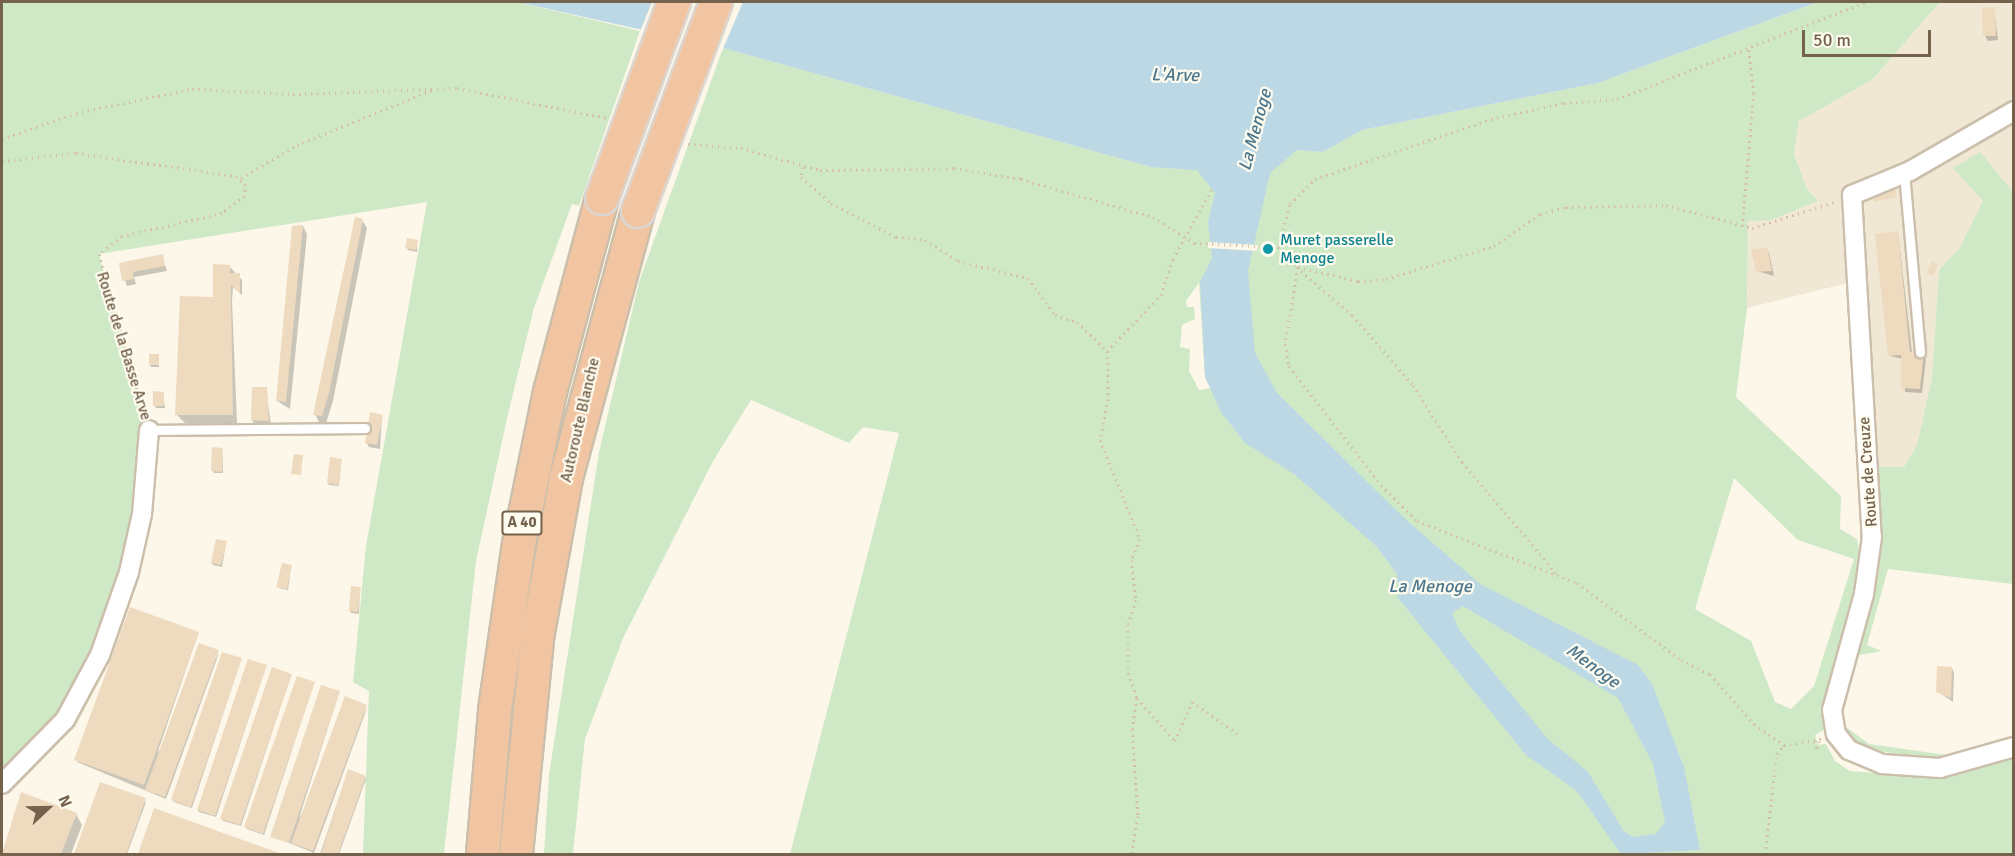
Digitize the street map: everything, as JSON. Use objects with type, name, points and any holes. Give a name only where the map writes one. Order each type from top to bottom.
[{"type":"highway","name":"A 40","points":[[483,855],[495,710],[520,533],[550,392],[602,198],[674,2]]},
{"type":"highway","name":"Autoroute Blanche","points":[[516,855],[537,638],[566,478],[638,211],[716,2]]},
{"type":"street","points":[[1852,195],[1904,173],[2013,111]]},
{"type":"street","name":"Route de Creuze","points":[[1852,195],[1872,537],[1864,594],[1835,694],[1836,734],[1858,756],[1902,768],[1955,766],[2013,747]]},
{"type":"street","name":"Route de la Basse Arve","points":[[2,784],[65,720],[100,655],[129,572],[142,514],[149,430]]},
{"type":"lane","points":[[1904,173],[1920,352]]},
{"type":"lane","points":[[149,430],[365,428]]},
{"type":"path","points":[[1278,247],[1290,204],[1315,179],[1491,119],[1564,103],[1617,99],[1748,45],[1866,2]]},
{"type":"path","points":[[1742,226],[1754,93],[1748,45]]},
{"type":"path","points":[[2,139],[76,113],[192,89],[293,94],[471,90],[611,120]]},
{"type":"path","points":[[2,161],[76,153],[241,178],[297,145],[436,89]]},
{"type":"path","points":[[685,144],[741,148],[803,167],[866,172],[954,168],[1021,179],[1153,216],[1189,241],[1257,248],[1278,247],[1352,315],[1413,385],[1462,462],[1558,575]]},
{"type":"path","points":[[803,167],[801,177],[831,203],[896,237],[925,240],[958,261],[1028,278],[1055,315],[1077,322],[1107,351],[1108,399],[1100,440],[1140,539],[1131,560],[1136,600],[1128,624],[1128,673],[1137,698],[1175,741],[1192,702],[1237,733]]},
{"type":"path","name":"Route de la Basse Arve","points":[[149,430],[99,254],[122,236],[222,213],[245,196],[241,178]]},
{"type":"path","points":[[1107,351],[1161,295],[1173,259],[1189,241],[1204,195],[1213,188]]},
{"type":"path","points":[[1298,267],[1358,281],[1386,279],[1494,246],[1540,214],[1566,207],[1666,205],[1752,228],[1852,195]]},
{"type":"path","points":[[1298,267],[1285,344],[1288,366],[1381,485],[1427,526],[1576,583],[1681,660],[1710,674],[1754,724],[1784,745]]},
{"type":"path","points":[[1131,855],[1138,816],[1132,729],[1137,698]]},
{"type":"path","points":[[1765,855],[1777,754],[1784,745],[1816,740]]},
{"type":"shaded area","points":[[1940,2],[2013,2],[2013,219],[1939,270],[1932,378],[1917,445],[1904,467],[1857,467],[1848,283],[1747,308],[1748,220],[1771,220],[1818,201],[1806,187],[1794,154],[1799,121],[1872,80]]},
{"type":"green space","points":[[2,2],[517,2],[640,31],[579,206],[572,204],[534,308],[508,414],[476,561],[444,854],[363,854],[369,691],[353,682],[366,546],[427,202],[99,254],[149,430],[114,605],[68,703],[2,771]]},
{"type":"green space","points":[[1818,2],[1940,2],[1872,80],[1799,121],[1794,154],[1806,187],[1818,201],[1771,220],[1748,221],[1747,308],[1736,397],[1841,496],[1840,529],[1857,539],[1864,572],[1824,730],[1815,735],[1818,745],[1826,744],[1835,761],[1850,771],[1911,776],[1954,773],[2013,753],[2013,854],[790,854],[899,433],[863,427],[849,443],[751,400],[713,461],[623,638],[585,739],[573,854],[544,854],[549,775],[599,452],[639,282],[723,48],[1151,167],[1280,161],[1297,150],[1323,152],[1362,130],[1598,83]],"holes":[[[1199,283],[1205,377],[1211,388],[1199,390],[1189,371],[1190,349],[1180,347],[1182,325],[1195,319],[1194,307],[1187,307],[1186,301]],[[1734,478],[1798,540],[1854,559],[1814,686],[1791,709],[1775,702],[1751,641],[1695,609]]]},
{"type":"green space","points":[[1980,152],[2013,192],[2013,584],[1888,569],[1867,645],[1882,651],[1859,655],[1840,723],[1839,700],[1877,567],[1876,467],[1904,467],[1917,445],[1932,378],[1939,270],[1959,249],[1983,201],[1953,168]]},
{"type":"green space","points":[[1846,727],[1869,744],[1946,755],[2013,736],[2013,740],[1942,761],[1855,747],[1842,730]]},
{"type":"water","points":[[517,2],[1818,2],[1598,83],[1362,130],[1323,152],[1297,150],[1270,173],[1248,271],[1255,353],[1277,393],[1402,516],[1480,584],[1638,665],[1652,684],[1684,767],[1700,850],[1621,854],[1577,791],[1526,755],[1398,598],[1397,574],[1376,546],[1294,474],[1245,443],[1221,412],[1205,377],[1200,282],[1212,258],[1208,222],[1215,193],[1197,170],[1151,167],[723,48]],"holes":[[[1463,606],[1618,698],[1653,764],[1665,822],[1656,834],[1632,837],[1623,830],[1588,772],[1547,738],[1459,630],[1452,613]]]},
{"type":"pier","points":[[652,2],[743,2],[722,51],[639,34]]},
{"type":"pier","points":[[1208,242],[1258,245],[1257,251],[1208,248]]},
{"type":"building","points":[[1995,7],[1996,36],[1983,36],[1982,8]]},
{"type":"building","points":[[1894,186],[1897,197],[1874,202],[1873,191]]},
{"type":"building","points":[[355,217],[363,219],[329,393],[322,416],[313,415]]},
{"type":"building","points":[[303,225],[286,402],[276,401],[292,226]]},
{"type":"building","points":[[1898,231],[1910,352],[1924,352],[1920,389],[1901,388],[1901,355],[1888,356],[1875,234]]},
{"type":"building","points":[[407,238],[418,240],[416,250],[405,248]]},
{"type":"building","points":[[1767,247],[1772,271],[1756,272],[1751,250]]},
{"type":"building","points":[[163,254],[165,266],[133,272],[134,279],[122,281],[119,263]]},
{"type":"building","points":[[1932,261],[1938,265],[1933,276],[1927,273]]},
{"type":"building","points":[[213,264],[230,265],[230,273],[240,273],[240,293],[231,285],[233,415],[175,415],[180,296],[213,297]]},
{"type":"building","points":[[149,354],[159,354],[159,365],[149,365]]},
{"type":"building","points":[[252,387],[267,387],[269,421],[251,420]]},
{"type":"building","points":[[153,391],[164,392],[164,406],[153,406]]},
{"type":"building","points":[[370,412],[383,415],[377,445],[365,443]]},
{"type":"building","points":[[212,447],[223,448],[222,472],[211,471]]},
{"type":"building","points":[[294,454],[303,455],[301,475],[291,474]]},
{"type":"building","points":[[330,457],[342,459],[339,485],[327,483]]},
{"type":"building","points":[[216,539],[227,541],[221,565],[211,563]]},
{"type":"building","points":[[282,563],[292,565],[287,589],[276,587]]},
{"type":"building","points":[[351,586],[361,587],[358,612],[349,611]]},
{"type":"building","points":[[130,607],[199,632],[144,785],[74,760]]},
{"type":"building","points":[[199,643],[219,650],[165,797],[145,790]]},
{"type":"building","points":[[222,652],[242,658],[191,807],[171,800]]},
{"type":"building","points":[[248,659],[267,665],[215,816],[197,810]]},
{"type":"building","points":[[1937,666],[1952,667],[1951,698],[1936,692]]},
{"type":"building","points":[[272,667],[292,674],[240,825],[220,819]]},
{"type":"building","points":[[297,676],[315,682],[263,834],[244,827]]},
{"type":"building","points":[[321,685],[340,691],[289,843],[270,837]]},
{"type":"building","points":[[345,696],[367,705],[313,851],[291,843]]},
{"type":"building","points":[[348,769],[366,776],[338,854],[321,854]]},
{"type":"building","points":[[100,782],[146,798],[126,854],[74,854]]},
{"type":"building","points":[[21,792],[77,813],[61,854],[2,854]]},
{"type":"building","points":[[154,808],[282,854],[138,854]]},
{"type":"place","name":"Muret passerelle Menoge","points":[[1268,249]]},
{"type":"water label","name":"L'Arve","points":[[1175,75]]},
{"type":"water label","name":"La Menoge","points":[[1255,130]]},
{"type":"water label","name":"La Menoge","points":[[1430,586]]},
{"type":"water label","name":"Menoge","points":[[1593,666]]}]
